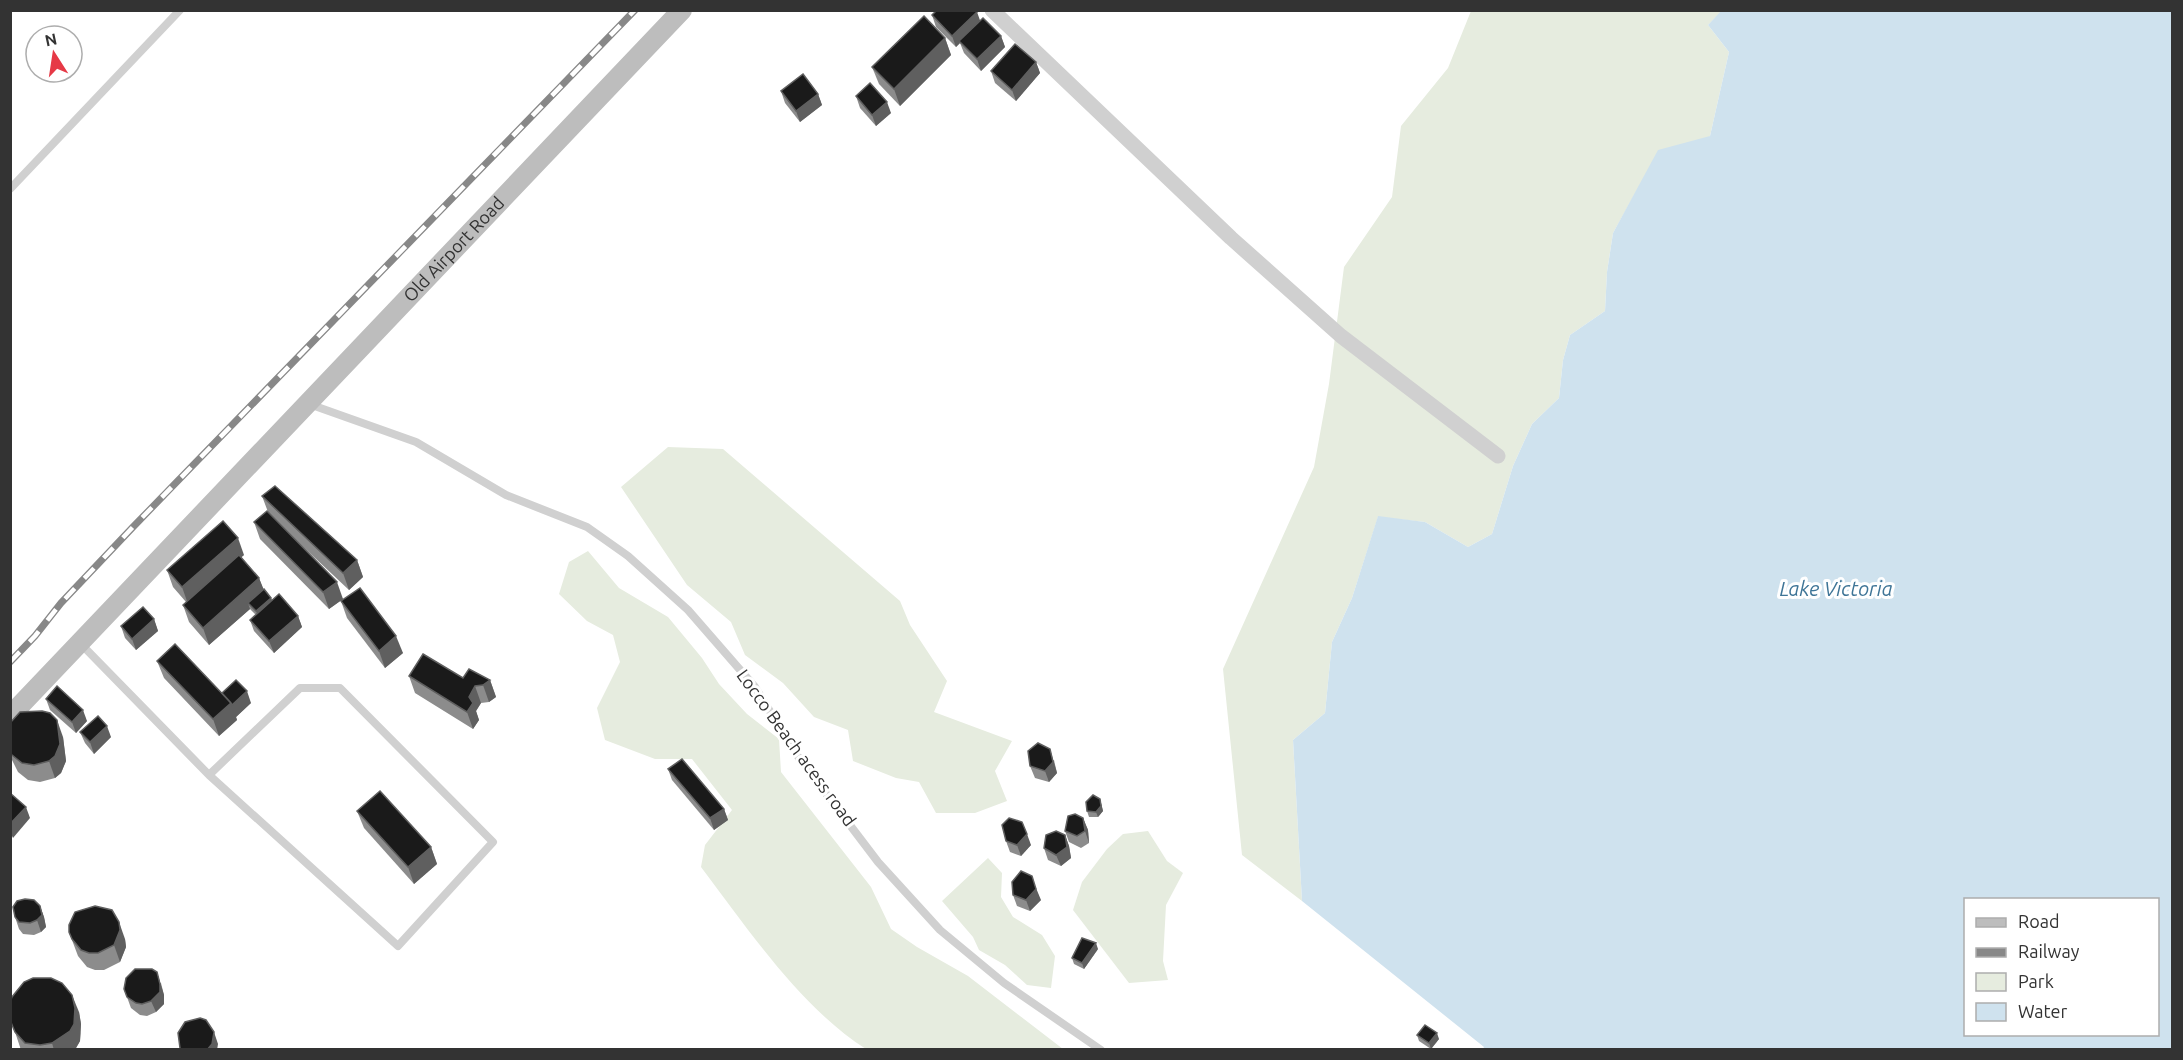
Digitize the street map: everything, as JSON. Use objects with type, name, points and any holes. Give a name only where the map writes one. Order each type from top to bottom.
[{"type":"main road","name":"Old Airport Road","points":[[10,716],[682,10]]},
{"type":"street","points":[[992,10],[1231,238],[1333,328],[1498,456]]},
{"type":"lane","points":[[10,189],[180,10]]},
{"type":"lane","name":"Locco Beach acess road","points":[[308,404],[416,442],[506,495],[587,527],[628,556],[688,610],[755,687],[799,758],[878,861],[940,930],[1004,983],[1101,1050]]},
{"type":"lane","points":[[80,643],[209,775],[398,946],[493,842],[340,688],[300,688],[209,775]]},
{"type":"green space","points":[[1471,11],[1722,11],[1708,25],[1729,52],[1710,136],[1637,190],[1613,233],[1607,272],[1605,311],[1570,335],[1563,360],[1559,398],[1532,424],[1513,466],[1492,534],[1468,547],[1425,522],[1378,517],[1352,598],[1332,642],[1325,713],[1293,740],[1302,901],[1242,855],[1223,669],[1314,467],[1329,384],[1344,267],[1392,197],[1401,126],[1448,68]]},
{"type":"green space","points":[[668,447],[723,449],[900,601],[910,625],[947,681],[934,712],[1012,741],[995,771],[1007,801],[975,813],[936,813],[919,782],[896,778],[853,761],[848,730],[814,717],[783,683],[745,655],[731,622],[687,585],[621,487]]},
{"type":"green space","points":[[588,551],[619,588],[668,617],[702,658],[719,684],[747,714],[779,739],[781,772],[871,887],[891,929],[917,947],[968,976],[1063,1049],[866,1049],[819,1012],[797,989],[756,941],[701,867],[705,845],[732,810],[692,759],[655,759],[605,740],[597,708],[620,662],[613,635],[587,621],[559,594],[569,562]]},
{"type":"green space","points":[[1148,831],[1167,861],[1183,873],[1166,905],[1163,961],[1168,980],[1129,983],[1073,910],[1082,882],[1107,849],[1123,834]]},
{"type":"green space","points":[[988,858],[1002,873],[1001,897],[1013,917],[1042,935],[1055,956],[1051,988],[1027,985],[1005,965],[979,950],[973,937],[942,901]]},
{"type":"water","name":"Lake Victoria","points":[[1722,10],[2172,11],[2172,1049],[1483,1049],[1484,1047],[1302,901],[1293,740],[1325,713],[1332,642],[1352,598],[1378,516],[1425,522],[1468,547],[1492,534],[1513,466],[1532,424],[1559,398],[1563,360],[1570,335],[1605,311],[1607,272],[1613,233],[1658,150],[1710,136],[1729,52],[1708,25]]},
{"type":"building","points":[[937,10],[976,10],[977,12],[952,36],[932,15]]},
{"type":"building","points":[[924,16],[945,38],[894,89],[872,67]]},
{"type":"building","points":[[983,18],[1001,36],[977,59],[959,41]]},
{"type":"building","points":[[1015,44],[1036,62],[1012,90],[991,71]]},
{"type":"building","points":[[803,74],[818,94],[796,111],[781,91]]},
{"type":"building","points":[[870,83],[887,102],[872,115],[856,96]]},
{"type":"building","points":[[275,486],[357,560],[343,573],[262,496]]},
{"type":"building","points":[[267,511],[337,582],[323,592],[254,522]]},
{"type":"building","points":[[223,521],[238,538],[182,587],[167,570]]},
{"type":"building","points":[[239,555],[259,578],[203,628],[183,605]]},
{"type":"building","points":[[360,588],[396,636],[379,651],[341,601]]},
{"type":"building","points":[[264,589],[271,598],[256,611],[248,603]]},
{"type":"building","points":[[279,594],[298,616],[269,641],[250,620]]},
{"type":"building","points":[[143,607],[154,619],[132,639],[121,626]]},
{"type":"building","points":[[175,644],[231,703],[213,719],[157,661]]},
{"type":"building","points":[[423,654],[463,678],[469,669],[490,680],[483,685],[475,686],[469,697],[473,703],[467,712],[409,676]]},
{"type":"building","points":[[236,680],[247,691],[232,705],[222,693]]},
{"type":"building","points":[[57,686],[83,710],[72,722],[46,699]]},
{"type":"building","points":[[20,712],[50,713],[57,720],[60,744],[55,756],[49,761],[34,765],[22,763],[10,753],[10,723]]},
{"type":"building","points":[[98,716],[107,726],[90,742],[80,732]]},
{"type":"building","points":[[1038,743],[1050,749],[1053,762],[1045,771],[1030,766],[1028,751]]},
{"type":"building","points":[[682,759],[724,809],[710,818],[668,769]]},
{"type":"building","points":[[380,791],[431,847],[408,867],[357,811]]},
{"type":"building","points":[[10,793],[26,807],[10,824]]},
{"type":"building","points":[[1093,795],[1100,799],[1101,806],[1096,812],[1087,811],[1086,802]]},
{"type":"building","points":[[1075,814],[1083,818],[1085,831],[1077,836],[1065,831],[1068,816]]},
{"type":"building","points":[[1009,818],[1022,822],[1027,834],[1017,845],[1006,841],[1002,825]]},
{"type":"building","points":[[1056,831],[1065,835],[1067,847],[1056,855],[1044,848],[1046,835]]},
{"type":"building","points":[[1021,871],[1032,876],[1036,889],[1026,900],[1013,895],[1012,882]]},
{"type":"building","points":[[34,900],[40,906],[42,915],[30,923],[19,922],[15,917],[13,907],[17,901]]},
{"type":"building","points":[[95,906],[112,910],[119,922],[120,930],[114,945],[98,953],[89,953],[81,950],[72,939],[69,925],[75,912]]},
{"type":"building","points":[[1082,938],[1096,943],[1082,963],[1072,958]]},
{"type":"building","points":[[135,969],[152,969],[157,972],[160,992],[151,1001],[136,1003],[127,997],[124,989],[126,978]]},
{"type":"building","points":[[33,978],[51,978],[62,983],[72,995],[75,1008],[74,1024],[70,1031],[52,1043],[40,1045],[25,1043],[15,1032],[10,1020],[12,997],[24,982]]},
{"type":"building","points":[[200,1018],[206,1020],[214,1032],[212,1044],[207,1050],[182,1050],[178,1033],[185,1022]]},
{"type":"building","points":[[1425,1025],[1437,1033],[1429,1043],[1417,1035]]},
{"type":"railway","points":[[10,662],[35,636],[61,603],[133,527],[635,10]]}]
